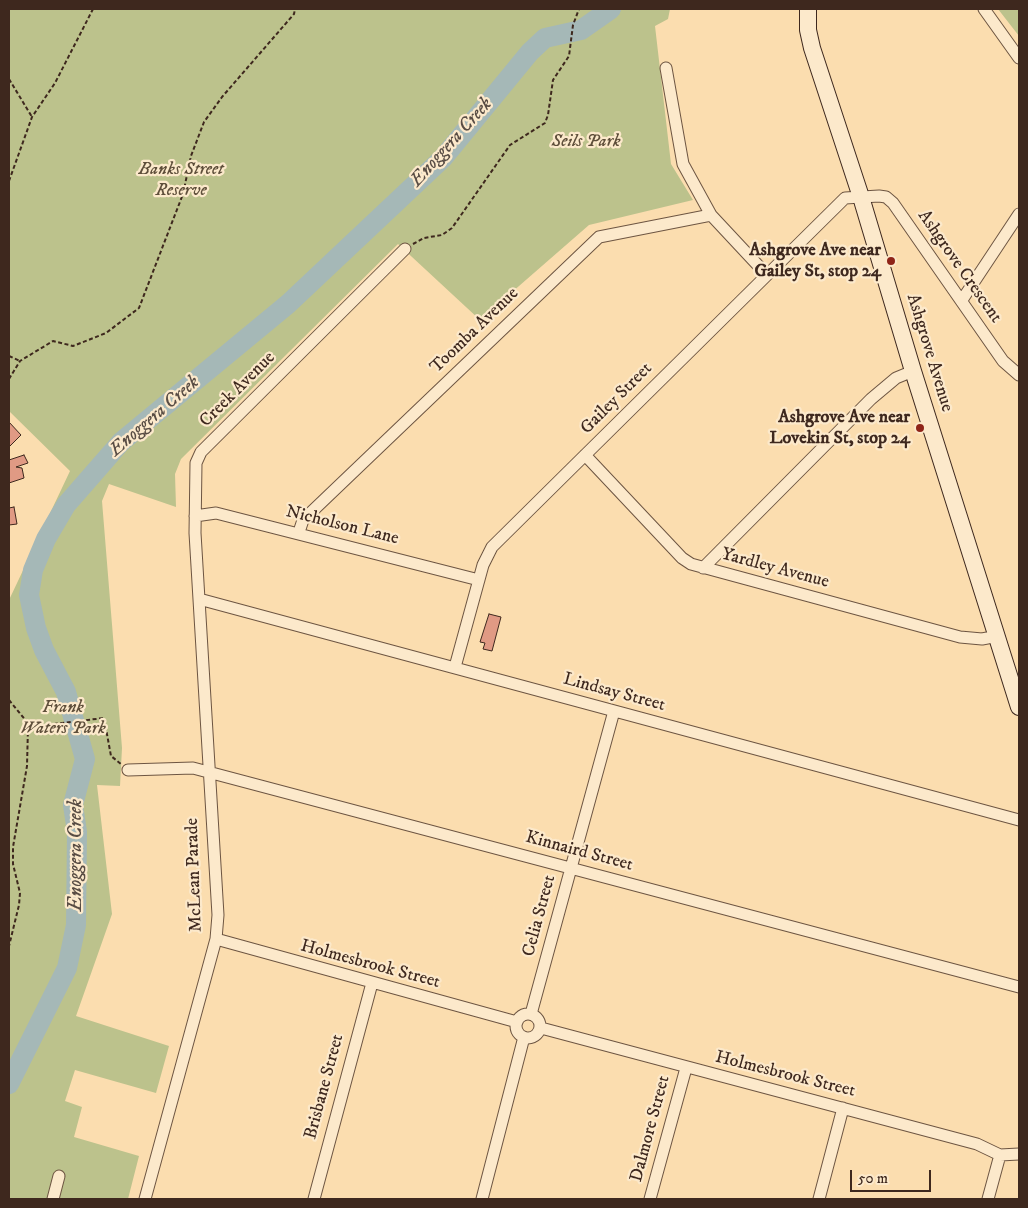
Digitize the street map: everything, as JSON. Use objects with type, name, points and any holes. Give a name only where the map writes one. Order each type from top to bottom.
[{"type":"main road","name":"Ashgrove Avenue","points":[[808,9],[812,48],[861,197],[913,371],[1019,707]]},
{"type":"street","points":[[984,9],[1019,58]]},
{"type":"street","points":[[666,68],[683,164],[711,215],[767,275]]},
{"type":"street","name":"Gailey Street","points":[[455,667],[485,559],[492,547],[845,198],[861,197]]},
{"type":"street","name":"Ashgrove Crescent","points":[[861,197],[886,197],[893,203],[1003,361],[1019,376]]},
{"type":"street","points":[[962,300],[1019,214]]},
{"type":"street","name":"Toomba Avenue","points":[[299,532],[303,520],[599,237],[711,215]]},
{"type":"street","name":"Creek Avenue","points":[[199,599],[194,473],[201,452],[405,248]]},
{"type":"street","points":[[703,568],[871,399],[896,378],[913,371]]},
{"type":"street","name":"Yardley Avenue","points":[[585,455],[682,558],[703,568],[960,637],[982,639],[998,636]]},
{"type":"street","name":"Nicholson Lane","points":[[195,516],[216,512],[479,580]]},
{"type":"street","name":"Lindsay Street","points":[[199,599],[1019,820]]},
{"type":"street","name":"McLean Parade","points":[[145,1199],[216,939],[218,915],[199,599]]},
{"type":"street","name":"Celia Street","points":[[531,1014],[614,711]]},
{"type":"street","name":"Kinnaird Street","points":[[128,770],[193,768],[1019,988]]},
{"type":"street","name":"Holmesbrook Street","points":[[216,939],[516,1022]]},
{"type":"street","name":"Brisbane Street","points":[[314,1199],[372,983]]},
{"type":"street","points":[[531,1014],[538,1018],[541,1028],[535,1036],[524,1037],[517,1030],[516,1022],[521,1016],[531,1014]]},
{"type":"street","name":"Holmesbrook Street","points":[[541,1028],[976,1144],[1000,1155],[1019,1154]]},
{"type":"street","points":[[482,1199],[524,1037]]},
{"type":"street","name":"Dalmore Street","points":[[650,1199],[686,1068]]},
{"type":"street","points":[[819,1199],[844,1108]]},
{"type":"street","points":[[988,1199],[1000,1155]]},
{"type":"street","points":[[53,1199],[59,1176]]},
{"type":"path","points":[[9,181],[32,117],[55,83],[93,9]]},
{"type":"path","points":[[9,379],[20,361],[52,340],[73,346],[106,333],[139,308],[184,194],[191,156],[204,122],[222,97],[294,14],[295,9]]},
{"type":"path","points":[[405,248],[424,238],[442,235],[452,228],[510,144],[545,123],[553,80],[569,56],[574,25],[579,9]]},
{"type":"path","points":[[9,79],[32,117]]},
{"type":"path","points":[[9,356],[20,361]]},
{"type":"path","points":[[9,700],[27,722],[28,727],[27,766],[13,847],[13,864],[20,893],[9,946]]},
{"type":"path","points":[[28,727],[104,718],[111,756],[128,770]]},
{"type":"green space","points":[[9,9],[670,9],[668,19],[655,26],[671,164],[693,200],[589,225],[480,320],[398,244],[181,459],[175,474],[176,507],[109,484],[102,501],[122,748],[120,786],[97,785],[112,914],[76,1016],[169,1046],[156,1093],[75,1070],[65,1101],[82,1107],[74,1137],[139,1156],[128,1199],[9,1199],[9,600],[70,471],[9,411]]},
{"type":"green space","points":[[998,9],[1019,9],[1019,36]]},
{"type":"building","points":[[9,422],[21,435],[9,447]]},
{"type":"building","points":[[24,455],[28,463],[16,467],[22,468],[24,478],[9,483],[9,460]]},
{"type":"building","points":[[14,507],[17,524],[9,525],[9,508]]},
{"type":"building","points":[[489,614],[501,617],[492,651],[483,649],[485,643],[480,642]]},
{"type":"waterway","name":"Enoggera Creek","points":[[9,1084],[67,968],[76,925],[77,832],[73,805],[85,759],[66,692],[44,650],[36,628],[29,595],[33,570],[46,539],[66,505],[121,442],[288,304],[443,158],[530,52],[545,38],[581,30],[611,9]]},
{"type":"place","name":"Ashgrove Ave near Gailey St, stop 24","points":[[891,261]]},
{"type":"place","name":"Ashgrove Ave near Lovekin St, stop 24","points":[[920,428]]},
{"type":"park label","name":"Seils Park","points":[[586,142]]},
{"type":"park label","name":"Banks Street Reserve","points":[[181,180]]},
{"type":"park label","name":"Frank Waters Park","points":[[63,718]]}]
